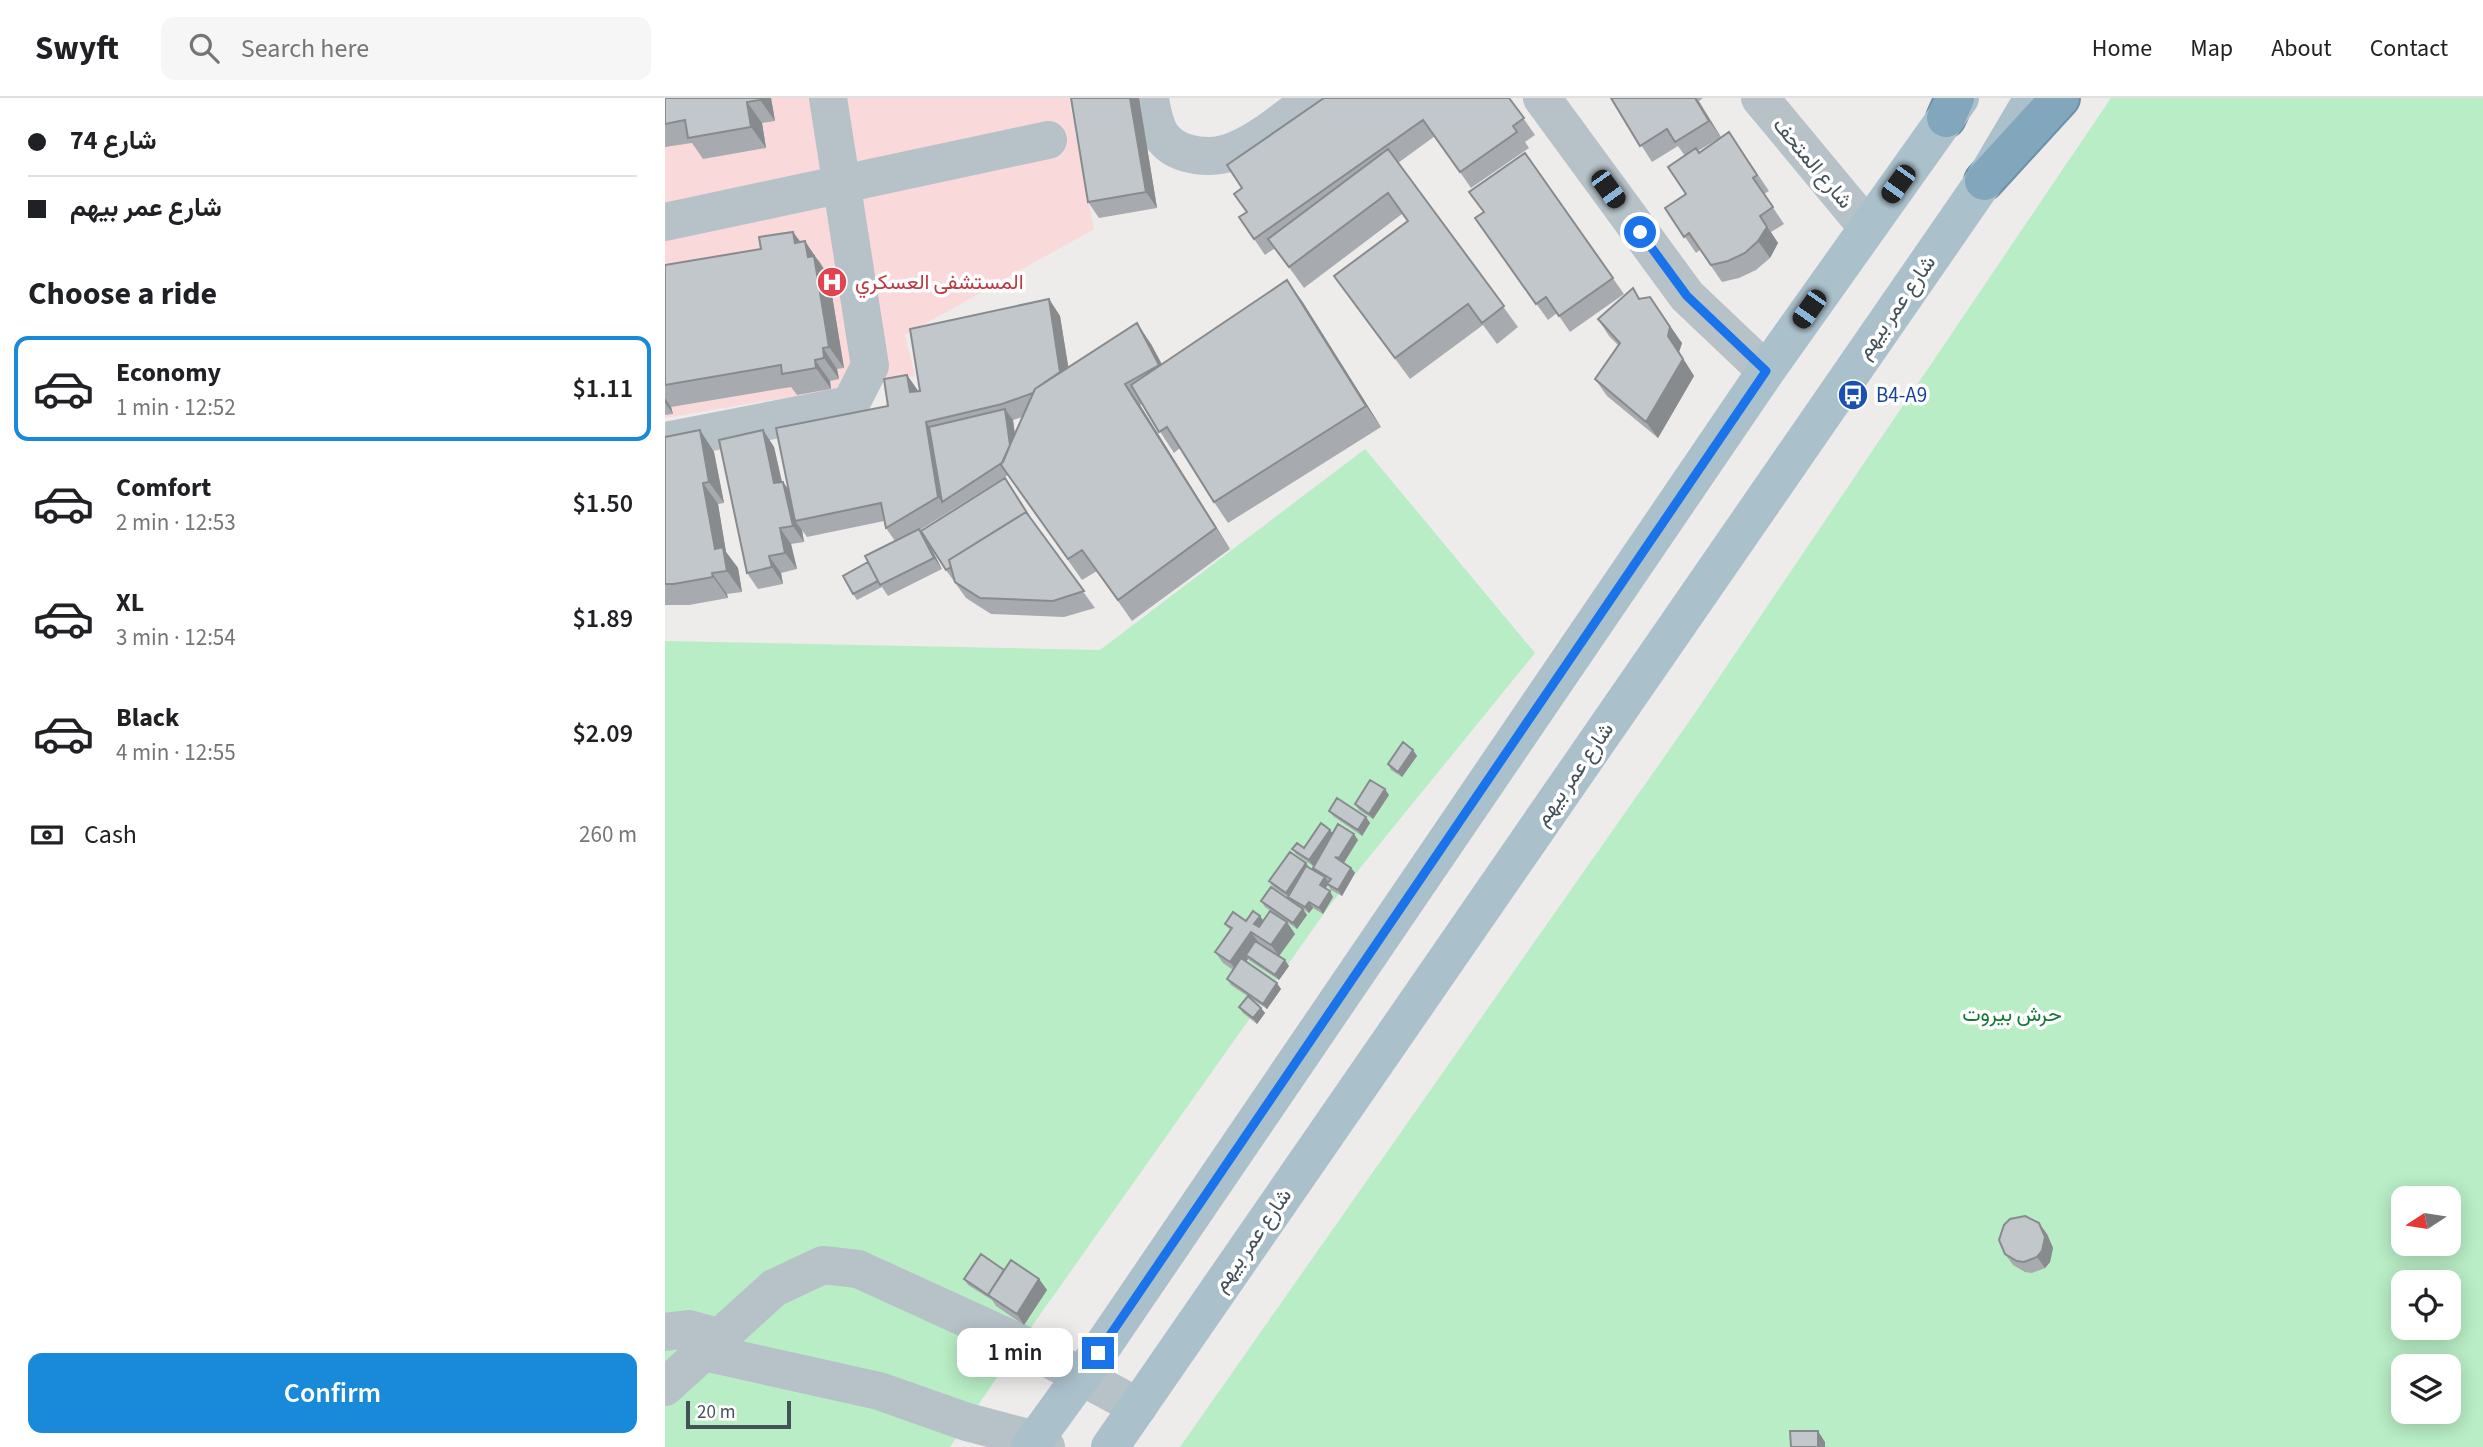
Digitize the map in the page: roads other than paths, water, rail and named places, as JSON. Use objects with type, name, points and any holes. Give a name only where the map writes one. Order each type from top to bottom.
[{"type":"highway","points":[[1984,181],[2060,98]]},
{"type":"main road","name":"شارع عمر بيهم","points":[[1110,1447],[1984,181],[2033,98]]},
{"type":"main road","points":[[1038,1445],[1082,1375],[1766,371],[1954,105]]},
{"type":"street","points":[[665,441],[851,405],[870,366],[828,98]]},
{"type":"street","points":[[1150,98],[1164,139],[1177,149],[1195,155],[1213,156],[1234,151],[1259,137],[1313,98]]},
{"type":"street","name":"شارع المتحف","points":[[1760,98],[1867,228]]},
{"type":"street","points":[[1546,99],[1687,296],[1766,371]]},
{"type":"street","points":[[665,222],[1048,140]]},
{"type":"street","points":[[665,1387],[774,1288],[823,1265],[858,1269],[1020,1343],[1138,1406]]},
{"type":"street","points":[[665,1332],[689,1329],[711,1345],[879,1391],[1038,1445]]},
{"type":"place","name":"المستشفى العسكري","points":[[832,282]]},
{"type":"place","name":"B4-A9","points":[[1853,395]]},
{"type":"park label","name":"حرش بيروت","points":[[2012,1014]]}]
